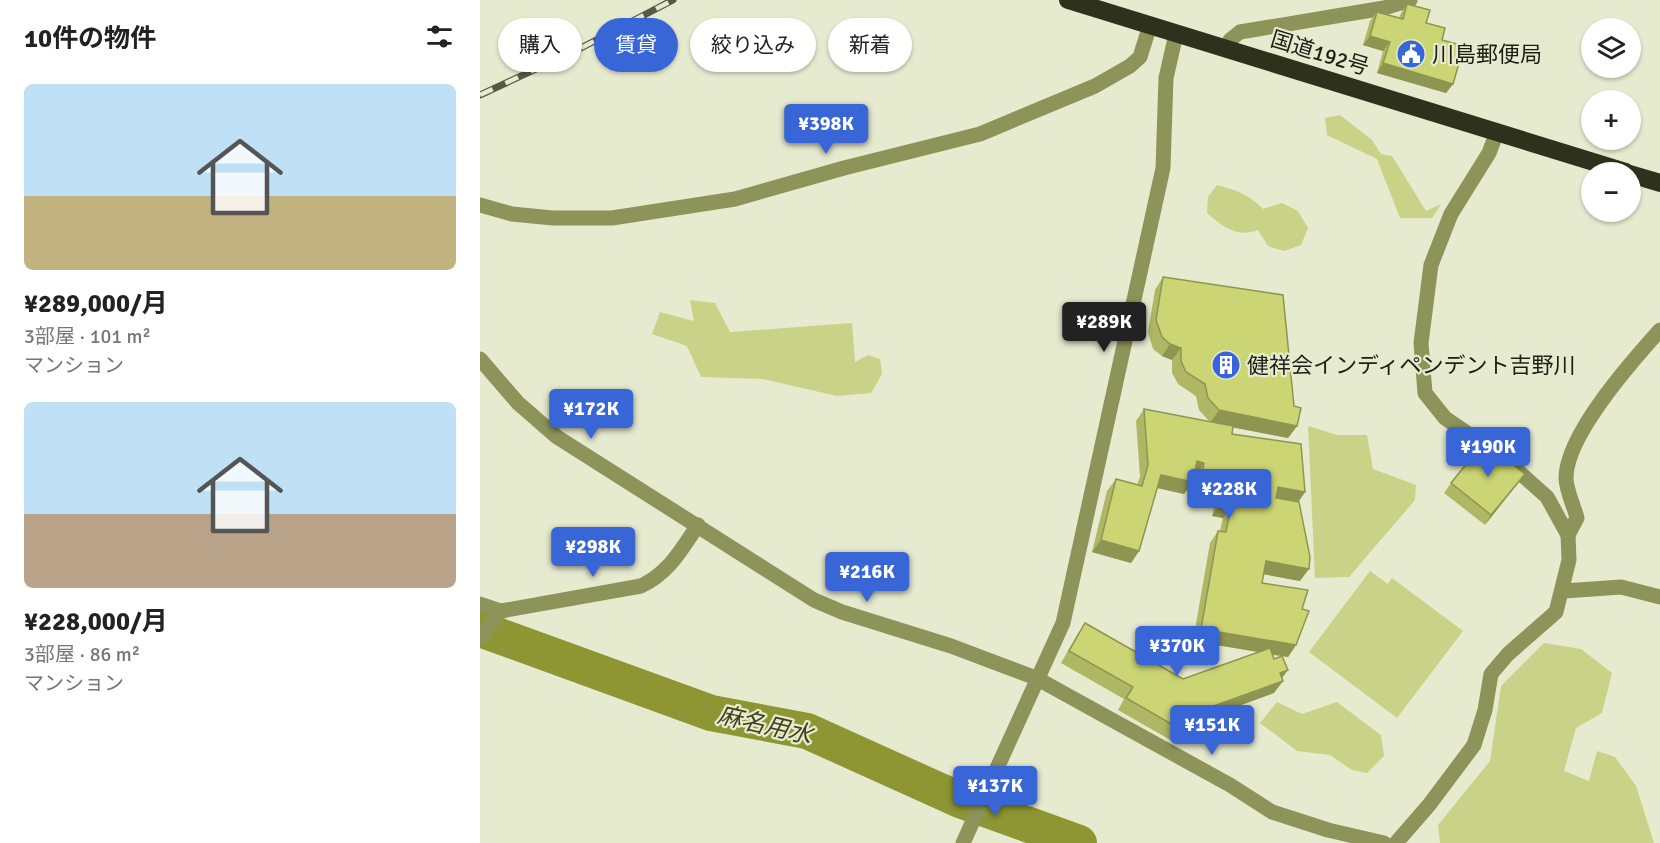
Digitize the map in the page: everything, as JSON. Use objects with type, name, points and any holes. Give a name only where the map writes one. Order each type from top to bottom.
[{"type":"highway","name":"国道192号","points":[[1068,0],[1593,162]]},
{"type":"highway","name":"国道192号","points":[[1641,177],[1660,183]]},
{"type":"street","points":[[1227,50],[1230,40],[1240,32],[1410,0]]},
{"type":"street","points":[[480,205],[512,214],[553,218],[612,218],[735,199],[844,168],[980,134],[1095,86],[1130,66],[1140,57],[1150,26]]},
{"type":"street","points":[[963,843],[989,791],[1036,678],[1063,623],[1163,168],[1166,78],[1176,33]]},
{"type":"street","points":[[1396,843],[1429,805],[1474,744],[1485,710],[1491,674],[1508,654],[1556,612],[1564,591],[1569,560],[1568,535],[1547,497],[1502,458],[1445,418],[1425,393],[1421,343],[1431,265],[1451,214],[1489,153],[1497,132]]},
{"type":"street","points":[[1568,535],[1577,518],[1566,478],[1575,445],[1619,377],[1660,330]]},
{"type":"street","points":[[480,359],[518,403],[557,437],[698,525],[766,572],[814,600],[842,612],[951,646],[1036,678],[1230,785],[1272,812],[1328,830],[1383,843]]},
{"type":"street","points":[[480,638],[497,614],[641,586],[655,579],[671,566],[698,525]]},
{"type":"street","points":[[1564,591],[1621,586],[1660,597]]},
{"type":"street","points":[[480,603],[497,614]]},
{"type":"green space","points":[[1340,115],[1372,140],[1381,154],[1392,156],[1426,211],[1441,204],[1432,218],[1400,218],[1377,159],[1327,135],[1325,118]]},
{"type":"green space","points":[[1217,185],[1242,194],[1263,209],[1282,203],[1298,211],[1308,228],[1301,245],[1284,251],[1268,246],[1258,230],[1237,232],[1219,223],[1207,213],[1208,197]]},
{"type":"green space","points":[[690,300],[715,303],[730,332],[852,323],[855,362],[868,355],[880,359],[882,374],[871,393],[837,396],[763,379],[701,377],[687,346],[652,334],[660,312],[694,321]]},
{"type":"green space","points":[[1308,426],[1337,435],[1367,435],[1373,469],[1416,485],[1415,500],[1349,577],[1315,578]]},
{"type":"green space","points":[[1370,571],[1388,584],[1392,578],[1463,631],[1397,718],[1309,652]]},
{"type":"green space","points":[[1544,643],[1581,649],[1612,673],[1602,713],[1576,728],[1564,771],[1589,781],[1597,751],[1615,757],[1636,786],[1654,843],[1440,843],[1438,825],[1490,761],[1501,686]]},
{"type":"green space","points":[[1277,702],[1302,714],[1337,702],[1381,735],[1384,756],[1367,773],[1352,770],[1330,755],[1297,751],[1260,723]]},
{"type":"building","points":[[1407,4],[1430,10],[1426,23],[1445,28],[1442,40],[1464,46],[1453,84],[1383,63],[1390,42],[1370,36],[1377,12],[1403,19]]},
{"type":"building","name":"健祥会インディペンデント吉野川","points":[[1163,277],[1283,295],[1294,406],[1301,408],[1297,426],[1219,410],[1208,398],[1205,384],[1186,372],[1181,361],[1181,348],[1170,344],[1162,337],[1156,320]]},
{"type":"building","points":[[1144,409],[1233,426],[1232,434],[1301,444],[1305,492],[1278,487],[1276,498],[1299,502],[1310,557],[1309,569],[1266,561],[1262,583],[1308,590],[1302,609],[1309,611],[1296,645],[1201,629],[1218,531],[1226,532],[1231,506],[1220,504],[1224,486],[1201,480],[1204,463],[1197,461],[1193,482],[1161,475],[1139,551],[1101,540],[1116,479],[1142,486],[1148,465]]},
{"type":"building","points":[[1484,442],[1525,474],[1491,515],[1451,483]]},
{"type":"building","points":[[1085,623],[1183,679],[1270,648],[1274,659],[1282,656],[1288,670],[1280,673],[1283,681],[1188,715],[1180,729],[1126,698],[1133,687],[1069,651]]},
{"type":"waterway","name":"麻名用水","points":[[480,629],[711,713],[807,731],[960,800],[1079,843]]},
{"type":"railway","points":[[480,95],[579,49],[673,0]]},
{"type":"place","name":"川島郵便局","points":[[1411,54]]},
{"type":"place","name":"健祥会インディペンデント吉野川","points":[[1226,365]]}]
